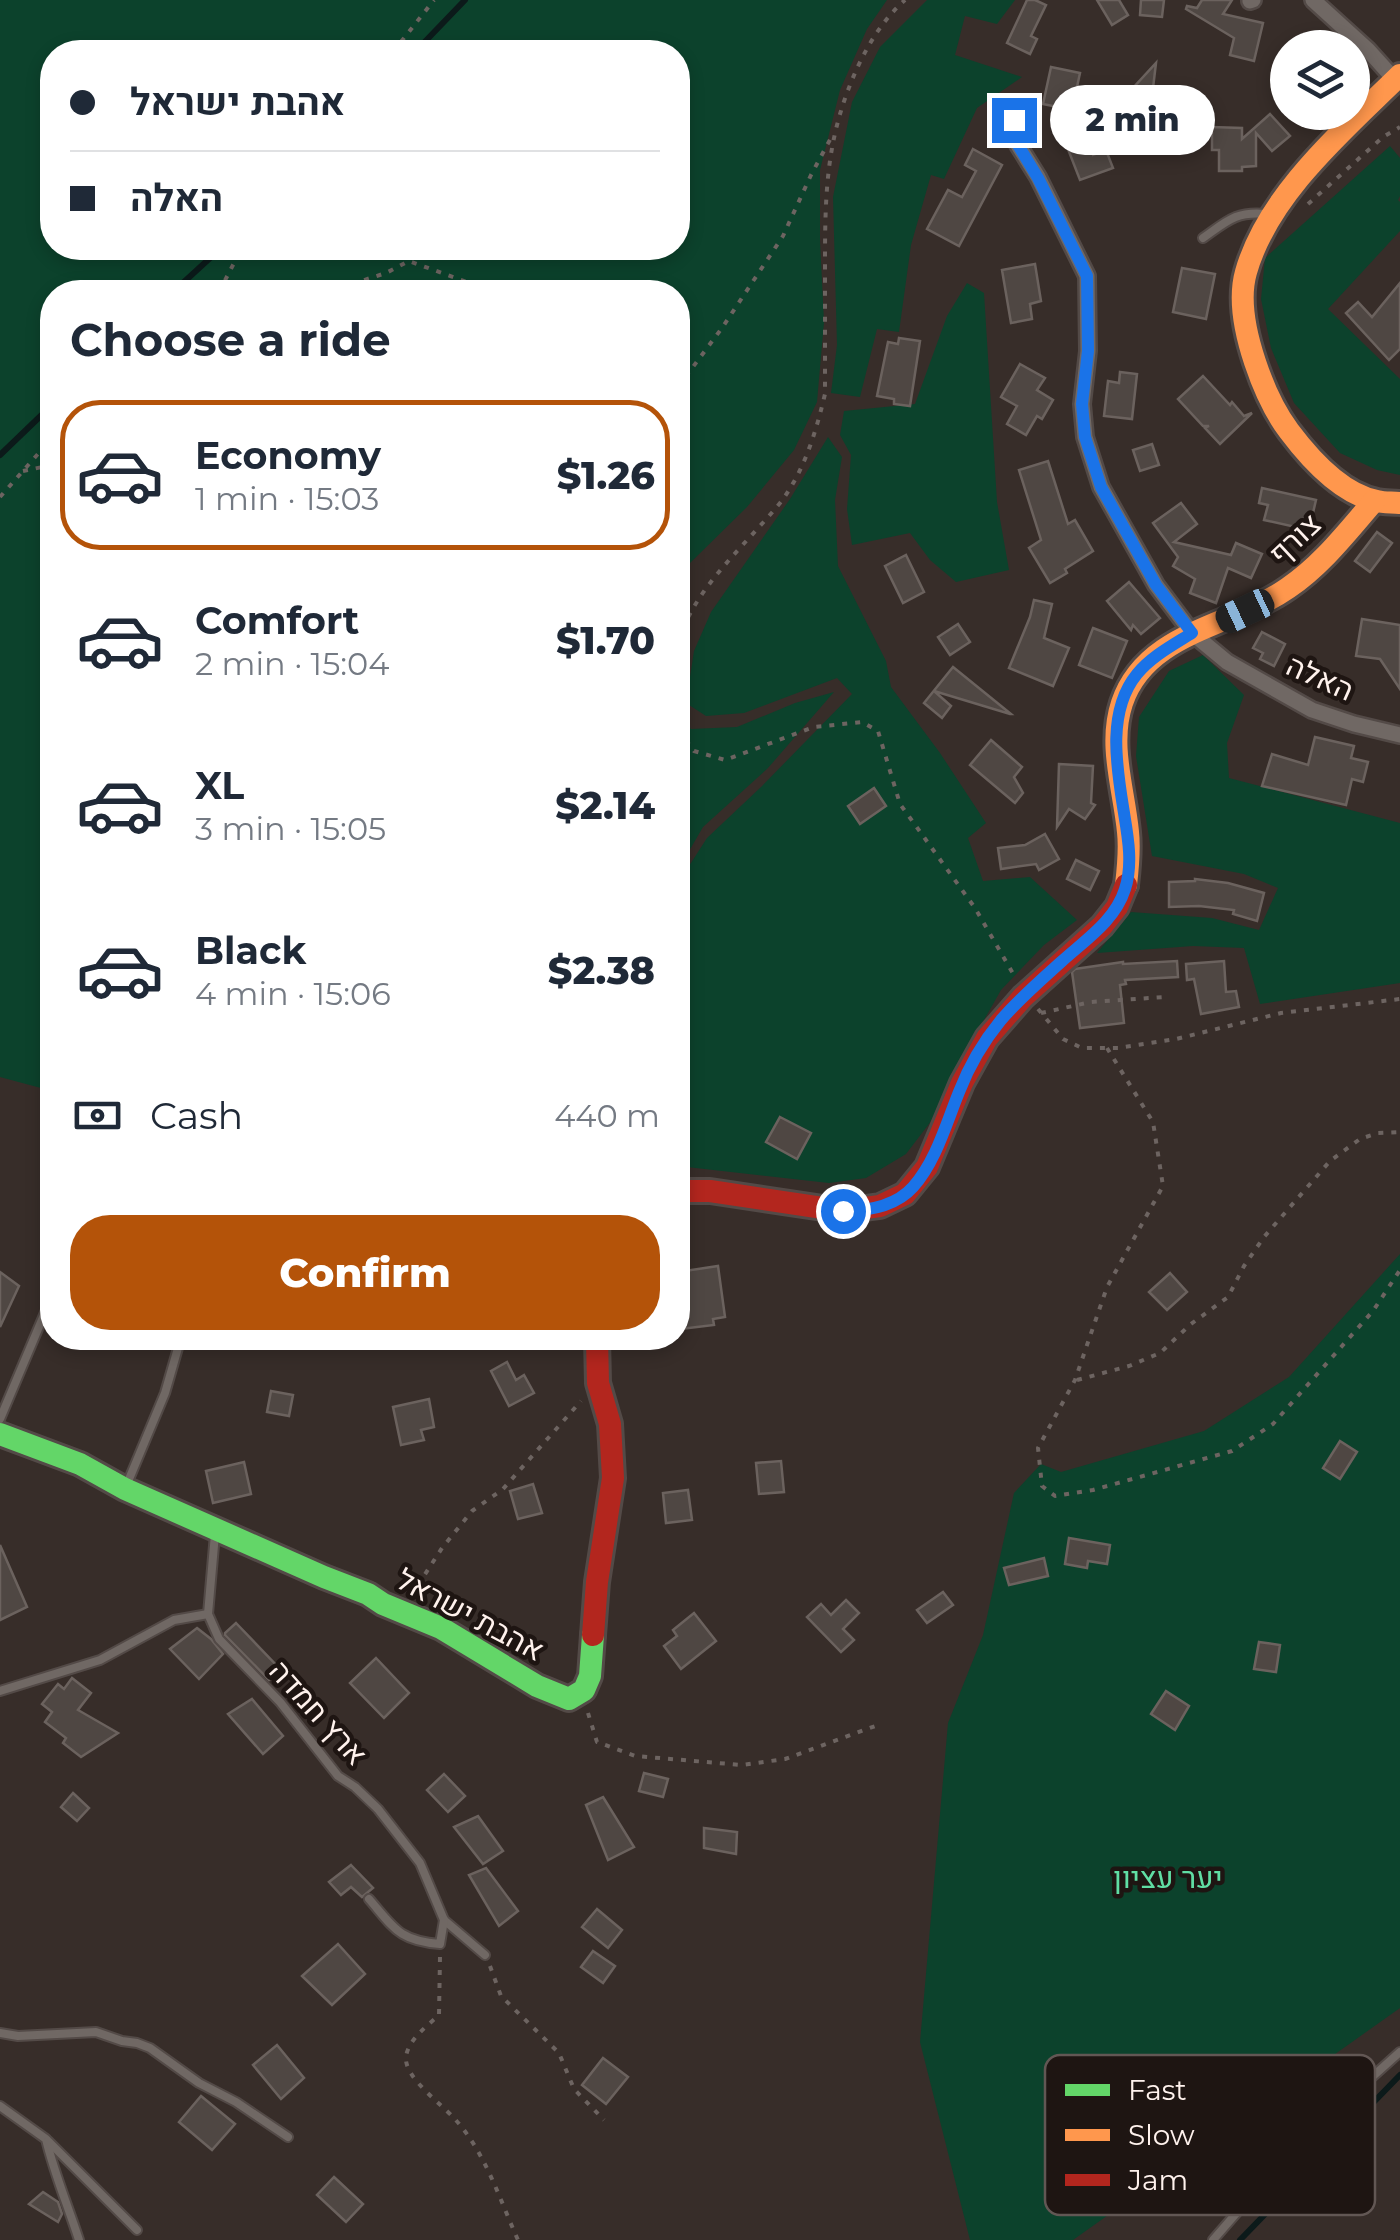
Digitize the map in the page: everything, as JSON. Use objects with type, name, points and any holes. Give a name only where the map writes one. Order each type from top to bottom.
[{"type":"street","points":[[1313,0],[1397,77],[1286,195],[1261,236],[1245,275],[1245,325],[1255,363],[1276,414],[1305,452],[1353,490],[1374,501],[1400,503]]},
{"type":"street","name":"האלה","points":[[1014,120],[1018,145],[1087,276],[1088,351],[1082,404],[1085,437],[1101,487],[1156,585],[1192,633],[1227,662],[1312,710],[1400,735]]},
{"type":"street","name":"צורף","points":[[1192,633],[1272,599],[1297,582],[1374,501]]},
{"type":"street","points":[[690,1190],[843,1211],[863,1211],[888,1204],[910,1191],[926,1171],[977,1054],[1000,1021],[1034,1004],[1115,912],[1126,887],[1129,864],[1116,756],[1121,706],[1135,676],[1156,656],[1192,633]]},
{"type":"street","name":"אהבת ישראל","points":[[0,1434],[80,1464],[125,1489],[442,1628],[488,1658],[569,1699],[584,1690],[590,1676],[597,1582],[613,1478],[610,1424],[598,1383],[597,1350]]},
{"type":"lane","points":[[1203,238],[1232,217],[1248,212],[1274,215]]},
{"type":"lane","points":[[0,1419],[40,1324]]},
{"type":"lane","points":[[125,1489],[165,1393],[177,1350]]},
{"type":"lane","points":[[0,1678],[4,1689],[100,1660],[174,1620],[208,1614],[216,1528]]},
{"type":"lane","name":"ארץ חמדה","points":[[208,1614],[219,1639],[280,1702],[338,1776],[356,1788],[398,1833],[420,1863],[444,1920],[485,1955]]},
{"type":"lane","points":[[369,1899],[389,1922],[416,1942],[440,1944],[444,1920]]},
{"type":"lane","points":[[0,2033],[18,2036],[96,2032],[137,2043],[288,2137]]},
{"type":"lane","points":[[1375,2074],[1400,2052]]},
{"type":"lane","points":[[0,2106],[46,2139],[137,2230]]},
{"type":"lane","points":[[46,2139],[79,2240]]},
{"type":"lane","points":[[1213,2240],[1235,2215]]},
{"type":"path","points":[[403,40],[434,0]]},
{"type":"path","points":[[690,614],[737,549],[782,501],[801,468],[818,424],[824,394],[825,202],[835,130],[845,95],[870,42],[904,0]]},
{"type":"path","points":[[1298,213],[1383,137],[1400,127]]},
{"type":"path","points":[[690,370],[783,236],[835,130]]},
{"type":"path","points":[[366,280],[410,261],[461,280]]},
{"type":"path","points":[[0,497],[40,452]]},
{"type":"path","points":[[23,471],[40,467]]},
{"type":"path","points":[[690,745],[694,750],[725,760],[814,727],[862,722],[878,732],[900,804],[974,908],[1034,1004],[1064,1038],[1082,1048],[1176,1039],[1281,1013],[1400,999]]},
{"type":"path","points":[[1034,1004],[1164,997]]},
{"type":"path","points":[[1107,1048],[1152,1122],[1162,1186],[1107,1287],[1074,1380],[1038,1448],[1042,1486],[1055,1496],[1093,1490],[1232,1450],[1273,1424],[1373,1311],[1400,1270]]},
{"type":"path","points":[[1074,1380],[1130,1366],[1160,1353],[1228,1297],[1264,1237],[1330,1161],[1360,1139],[1400,1132]]},
{"type":"path","points":[[383,1604],[411,1596],[472,1510],[503,1489],[526,1466],[598,1383]]},
{"type":"path","points":[[584,1690],[596,1742],[635,1756],[742,1765],[785,1759],[878,1725]]},
{"type":"path","points":[[440,1944],[439,2015],[419,2034],[406,2062],[413,2078],[456,2120],[478,2149],[518,2240]]},
{"type":"path","points":[[485,1955],[502,1996],[558,2053],[574,2089],[604,2120]]},
{"type":"green space","points":[[0,0],[887,0],[867,29],[840,90],[820,170],[824,322],[817,402],[794,450],[747,507],[690,563],[690,280],[40,280],[40,1088],[0,1077]]},
{"type":"green space","points":[[927,0],[1015,0],[997,24],[965,16],[955,55],[1022,77],[977,108],[944,179],[931,175],[911,245],[899,332],[877,329],[860,397],[831,393],[837,345],[833,197],[852,102],[880,47]]},
{"type":"green space","points":[[1390,146],[1400,158],[1400,231],[1328,309],[1400,379],[1400,475],[1377,470],[1340,453],[1294,403],[1271,348],[1261,299],[1265,258]]},
{"type":"green space","points":[[967,283],[984,293],[997,502],[1009,570],[956,582],[930,560],[910,533],[852,545],[847,509],[851,455],[840,435],[844,411],[915,404],[947,316]]},
{"type":"green space","points":[[828,437],[842,457],[835,500],[838,566],[886,661],[891,687],[986,823],[968,838],[983,881],[1030,877],[1077,920],[1044,945],[1001,990],[935,1116],[906,1154],[866,1178],[829,1183],[690,1167],[690,864],[707,838],[852,694],[837,678],[744,713],[706,716],[690,706],[694,651],[711,612]]},
{"type":"green space","points":[[1203,655],[1244,695],[1227,743],[1229,778],[1400,823],[1400,983],[1260,1004],[1244,948],[1193,946],[1097,953],[1131,912],[1212,918],[1259,930],[1278,888],[1244,874],[1152,856],[1136,756],[1139,717],[1169,671]]},
{"type":"green space","points":[[834,692],[768,768],[703,827],[690,849],[690,728],[737,727]]},
{"type":"green space","name":"יער עציון","points":[[1400,1254],[1400,2008],[1334,2055],[1045,2055],[1045,2215],[1108,2215],[1073,2240],[970,2240],[920,2042],[948,1723],[983,1635],[1014,1493],[1041,1464],[1061,1472],[1204,1431],[1289,1377]]},
{"type":"building","points":[[1027,0],[1046,5],[1031,36],[1037,39],[1030,54],[1007,43]]},
{"type":"building","points":[[1097,0],[1119,0],[1128,15],[1112,25]]},
{"type":"building","points":[[1141,0],[1164,0],[1162,17],[1140,15]]},
{"type":"building","points":[[1202,0],[1232,0],[1223,14],[1263,23],[1254,61],[1230,55],[1234,38],[1186,9],[1197,8]]},
{"type":"building","points":[[1156,63],[1151,105],[1133,88]]},
{"type":"building","points":[[1051,67],[1080,73],[1072,110],[1043,104]]},
{"type":"building","points":[[1270,114],[1270,130],[1285,130],[1290,136],[1272,151],[1256,133],[1256,166],[1242,167],[1242,171],[1219,171],[1219,150],[1212,150],[1212,127],[1242,128],[1242,139]]},
{"type":"building","points":[[1084,131],[1093,155],[1106,150],[1113,168],[1080,180],[1064,139]]},
{"type":"building","points":[[973,149],[1002,165],[959,246],[927,229],[948,190],[962,197],[976,171],[965,165]]},
{"type":"building","points":[[1035,264],[1041,301],[1030,304],[1032,319],[1011,323],[1002,270]]},
{"type":"building","points":[[1182,268],[1215,274],[1206,319],[1173,312]]},
{"type":"building","points":[[1400,283],[1400,349],[1389,360],[1346,313],[1358,302],[1372,317]]},
{"type":"building","points":[[899,338],[920,341],[910,406],[877,396],[888,342],[898,344]]},
{"type":"building","points":[[1020,364],[1045,378],[1037,390],[1053,400],[1026,435],[1007,424],[1017,406],[1001,397]]},
{"type":"building","points":[[1120,372],[1137,374],[1132,419],[1104,416],[1108,381],[1119,383]]},
{"type":"building","points":[[1203,376],[1244,416],[1252,413],[1220,444],[1205,428],[1209,426],[1203,426],[1178,399]]},
{"type":"building","points":[[1152,444],[1159,465],[1140,471],[1133,450]]},
{"type":"building","points":[[1048,461],[1068,524],[1075,520],[1093,551],[1050,583],[1029,548],[1041,540],[1019,470]]},
{"type":"building","points":[[1262,488],[1316,500],[1309,530],[1264,520],[1268,505],[1259,503]]},
{"type":"building","points":[[1181,503],[1197,524],[1174,542],[1231,555],[1236,543],[1262,554],[1251,578],[1228,568],[1216,603],[1190,593],[1195,579],[1173,566],[1178,557],[1153,523]]},
{"type":"building","points":[[1377,532],[1392,543],[1370,572],[1355,561]]},
{"type":"building","points":[[906,555],[924,592],[903,603],[885,566]]},
{"type":"building","points":[[1129,582],[1160,618],[1141,634],[1133,625],[1131,630],[1107,601]]},
{"type":"building","points":[[1034,600],[1052,604],[1044,638],[1069,648],[1053,686],[1009,668]]},
{"type":"building","points":[[1362,619],[1400,625],[1400,689],[1380,659],[1356,656]]},
{"type":"building","points":[[958,624],[970,642],[950,655],[938,637]]},
{"type":"building","points":[[1093,628],[1127,641],[1112,678],[1079,665]]},
{"type":"building","points":[[1262,632],[1285,644],[1274,666],[1260,659],[1263,653],[1253,648]]},
{"type":"building","points":[[953,667],[1011,714],[934,691],[951,706],[942,718],[924,703]]},
{"type":"building","points":[[1315,737],[1354,746],[1351,758],[1368,762],[1363,782],[1352,779],[1346,805],[1262,786],[1272,754],[1308,765]]},
{"type":"building","points":[[991,740],[1022,767],[1014,777],[1023,793],[1015,803],[970,765]]},
{"type":"building","points":[[1059,764],[1093,766],[1091,803],[1095,805],[1085,819],[1069,809],[1057,827]]},
{"type":"building","points":[[874,788],[886,806],[860,824],[848,806]]},
{"type":"building","points":[[1045,834],[1059,859],[1039,870],[1036,864],[1001,869],[998,848],[1025,845]]},
{"type":"building","points":[[1076,860],[1099,871],[1090,890],[1067,879]]},
{"type":"building","points":[[1195,879],[1264,893],[1257,921],[1233,914],[1234,910],[1169,907],[1169,882]]},
{"type":"building","points":[[1177,961],[1178,977],[1125,980],[1126,984],[1120,985],[1124,1023],[1080,1028],[1072,972],[1075,969],[1123,962]]},
{"type":"building","points":[[1224,961],[1226,992],[1236,991],[1239,1007],[1201,1014],[1194,979],[1187,980],[1186,964]]},
{"type":"building","points":[[780,1117],[811,1133],[797,1159],[766,1142]]},
{"type":"building","points":[[718,1266],[725,1317],[713,1319],[714,1325],[690,1328],[690,1270]]},
{"type":"building","points":[[0,1272],[19,1286],[0,1327]]},
{"type":"building","points":[[1170,1273],[1187,1292],[1167,1310],[1149,1292]]},
{"type":"building","points":[[507,1362],[516,1380],[524,1375],[534,1393],[509,1406],[491,1371]]},
{"type":"building","points":[[271,1391],[293,1395],[289,1416],[267,1412]]},
{"type":"building","points":[[429,1399],[434,1427],[421,1430],[424,1440],[401,1445],[393,1407]]},
{"type":"building","points":[[1340,1441],[1357,1452],[1340,1479],[1323,1468]]},
{"type":"building","points":[[781,1461],[784,1492],[759,1494],[756,1463]]},
{"type":"building","points":[[244,1462],[251,1494],[213,1503],[206,1471]]},
{"type":"building","points":[[533,1484],[542,1513],[518,1519],[510,1491]]},
{"type":"building","points":[[688,1490],[692,1520],[666,1523],[663,1493]]},
{"type":"building","points":[[1069,1538],[1110,1545],[1107,1564],[1088,1561],[1087,1568],[1065,1564]]},
{"type":"building","points":[[0,1545],[27,1607],[0,1620]]},
{"type":"building","points":[[1044,1558],[1048,1576],[1009,1585],[1004,1568]]},
{"type":"building","points":[[943,1592],[953,1605],[927,1623],[917,1610]]},
{"type":"building","points":[[846,1600],[859,1613],[843,1629],[854,1640],[841,1652],[807,1617],[821,1604],[831,1615]]},
{"type":"building","points":[[694,1613],[716,1641],[681,1669],[664,1646],[677,1636],[673,1630]]},
{"type":"building","points":[[236,1623],[280,1669],[269,1680],[225,1635]]},
{"type":"building","points":[[197,1628],[223,1654],[199,1679],[170,1649]]},
{"type":"building","points":[[1259,1642],[1280,1645],[1276,1672],[1254,1669]]},
{"type":"building","points":[[376,1658],[409,1693],[384,1718],[350,1683]]},
{"type":"building","points":[[72,1678],[91,1693],[78,1710],[118,1733],[81,1757],[63,1743],[66,1738],[45,1722],[52,1712],[42,1704],[58,1684],[64,1689]]},
{"type":"building","points":[[1166,1691],[1189,1706],[1175,1730],[1151,1714]]},
{"type":"building","points":[[252,1699],[283,1736],[263,1754],[228,1714]]},
{"type":"building","points":[[644,1773],[668,1779],[663,1797],[639,1791]]},
{"type":"building","points":[[444,1774],[465,1796],[448,1812],[427,1790]]},
{"type":"building","points":[[73,1793],[89,1808],[77,1821],[61,1807]]},
{"type":"building","points":[[603,1797],[634,1847],[608,1860],[586,1805]]},
{"type":"building","points":[[478,1816],[503,1851],[483,1864],[454,1827]]},
{"type":"building","points":[[704,1828],[737,1832],[736,1854],[704,1848]]},
{"type":"building","points":[[351,1865],[373,1888],[362,1897],[351,1887],[341,1895],[329,1882]]},
{"type":"building","points":[[486,1868],[518,1911],[499,1926],[469,1875]]},
{"type":"building","points":[[597,1909],[622,1930],[608,1948],[582,1927]]},
{"type":"building","points":[[338,1944],[365,1974],[332,2005],[302,1976]]},
{"type":"building","points":[[593,1951],[615,1966],[603,1983],[581,1967]]},
{"type":"building","points":[[277,2045],[304,2078],[281,2099],[253,2065]]},
{"type":"building","points":[[603,2058],[628,2077],[606,2104],[582,2085]]},
{"type":"building","points":[[201,2096],[235,2124],[212,2150],[179,2122]]},
{"type":"building","points":[[334,2177],[363,2204],[346,2222],[317,2195]]},
{"type":"building","points":[[43,2192],[58,2202],[62,2214],[58,2222],[29,2204]]},
{"type":"waterway","points":[[427,40],[465,0]]},
{"type":"waterway","points":[[186,280],[208,260]]},
{"type":"waterway","points":[[0,455],[40,417]]},
{"type":"waterway","points":[[1375,2101],[1400,2075]]},
{"type":"waterway","points":[[1240,2240],[1264,2215]]},
{"type":"traffic: fast","points":[[0,1434],[80,1464],[125,1489],[368,1594],[441,1628],[537,1686],[569,1699],[584,1690],[590,1676],[593,1635]]},
{"type":"traffic: slow","points":[[1400,75],[1310,165],[1271,216],[1246,272],[1243,294],[1246,329],[1255,362],[1269,398],[1289,431],[1317,464],[1351,491],[1377,501],[1400,503]]},
{"type":"traffic: slow","points":[[1126,885],[1129,839],[1116,735],[1122,703],[1134,679],[1150,660],[1171,645],[1288,588],[1334,548],[1374,501]]},
{"type":"traffic: jam","points":[[690,1191],[843,1211],[880,1206],[905,1194],[927,1167],[962,1083],[987,1038],[1023,997],[1102,926],[1117,907],[1126,885]]},
{"type":"traffic: jam","points":[[593,1635],[613,1478],[610,1424],[598,1383],[597,1350]]},
{"type":"route","points":[[843,1211],[863,1211],[888,1204],[910,1191],[926,1171],[977,1054],[1000,1021],[1115,912],[1126,887],[1129,864],[1116,756],[1121,706],[1135,676],[1156,656],[1192,633],[1156,585],[1101,487],[1085,437],[1082,404],[1088,351],[1087,276],[1018,145],[1014,120]]}]
